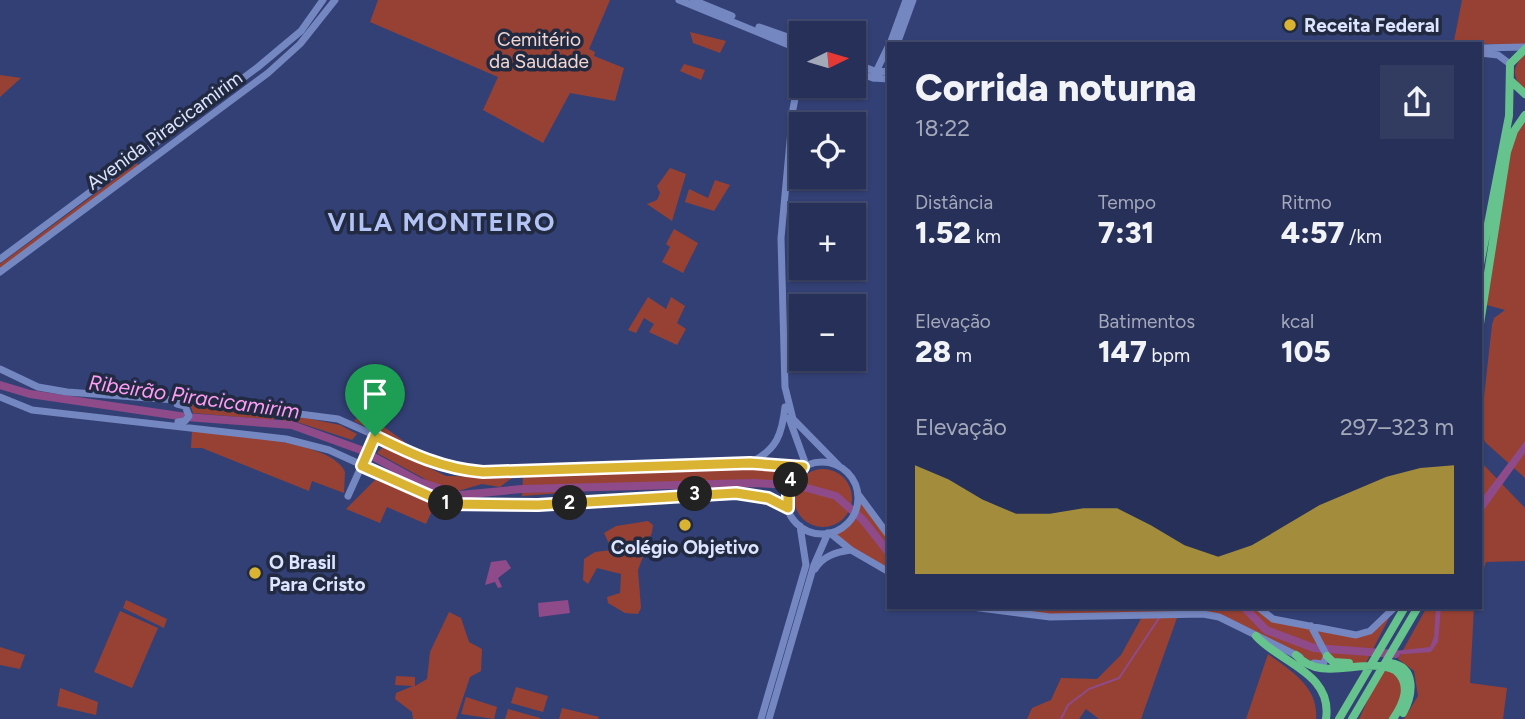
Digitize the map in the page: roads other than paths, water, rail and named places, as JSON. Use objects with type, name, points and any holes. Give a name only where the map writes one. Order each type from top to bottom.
[{"type":"highway","points":[[1482,255],[1508,120],[1510,64],[1525,48]]},
{"type":"highway","points":[[1511,81],[1525,94]]},
{"type":"highway","points":[[1482,311],[1507,152],[1513,125],[1525,108]]},
{"type":"highway","points":[[1507,152],[1514,131],[1525,115]]},
{"type":"highway","points":[[1339,719],[1404,609]]},
{"type":"highway","points":[[1352,719],[1418,609]]},
{"type":"highway","points":[[1256,636],[1315,681],[1326,701],[1326,719]]},
{"type":"highway","points":[[1326,654],[1336,663],[1393,663],[1404,670],[1412,688],[1399,719]]},
{"type":"highway","points":[[1296,655],[1302,661],[1327,670],[1352,667],[1395,670],[1403,679],[1405,688],[1401,706],[1393,719]]},
{"type":"highway","points":[[1359,719],[1376,678]]},
{"type":"main road","points":[[316,25],[323,0]]},
{"type":"main road","name":"Avenida Piracicamirim","points":[[0,259],[258,67],[306,26],[323,0]]},
{"type":"main road","name":"Avenida Piracicamirim","points":[[0,272],[268,73],[308,36],[335,0]]},
{"type":"main road","points":[[679,0],[789,43]]},
{"type":"main road","points":[[693,0],[789,42]]},
{"type":"main road","points":[[890,42],[906,0]]},
{"type":"main road","points":[[898,42],[913,0]]},
{"type":"main road","points":[[306,26],[308,36]]},
{"type":"main road","points":[[1482,48],[1525,48]]},
{"type":"main road","points":[[875,75],[887,49]]},
{"type":"main road","points":[[1482,54],[1498,55],[1510,64]]},
{"type":"main road","points":[[866,70],[875,75]]},
{"type":"main road","points":[[866,73],[887,73]]},
{"type":"main road","points":[[213,98],[215,112]]},
{"type":"main road","points":[[795,98],[778,239],[781,386],[804,466]]},
{"type":"main road","points":[[795,98],[781,238],[785,387],[793,419],[848,473],[858,493],[887,533]]},
{"type":"main road","points":[[139,158],[139,162],[144,166]]},
{"type":"main road","points":[[0,369],[49,390],[159,401],[216,403],[338,419],[451,470],[483,472],[750,463],[804,466],[817,462],[839,466]]},
{"type":"main road","points":[[0,397],[32,410],[286,439],[329,450],[363,463],[448,504],[538,505],[736,493],[768,498],[788,508],[800,526],[806,565],[761,719]]},
{"type":"main road","points":[[153,423],[185,421],[189,416],[187,408],[159,401]]},
{"type":"main road","points":[[750,463],[775,446],[783,427],[785,407]]},
{"type":"main road","points":[[348,496],[375,436]]},
{"type":"main road","points":[[788,508],[789,485],[804,466]]},
{"type":"main road","points":[[800,526],[813,533],[829,533],[847,524],[855,513],[858,493]]},
{"type":"main road","points":[[829,533],[851,550],[887,571]]},
{"type":"main road","points":[[769,719],[811,576],[829,533]]},
{"type":"main road","points":[[811,576],[826,557],[851,550]]},
{"type":"main road","points":[[988,609],[1050,617],[1219,617],[1318,664],[1324,662],[1326,654],[1311,626]]},
{"type":"main road","points":[[1260,609],[1273,619],[1363,634],[1393,609]]},
{"type":"waterway","name":"Ribeirão Piracicamirim","points":[[0,385],[30,394],[186,417],[292,425],[361,450],[420,482],[460,495],[522,489],[754,483],[796,485],[836,496],[863,520],[887,550]]},
{"type":"waterway","name":"Ribeirão Piracicamirim","points":[[1246,609],[1266,630],[1314,648],[1396,654]]},
{"type":"waterway","points":[[1061,719],[1068,705],[1089,689],[1119,678],[1159,618]]},
{"type":"place","name":"Receita Federal","points":[[1290,25]]},
{"type":"place","name":"Colégio Objetivo","points":[[685,525]]},
{"type":"place","name":"O Brasil Para Cristo","points":[[255,573]]},
{"type":"district","name":"VILA MONTEIRO","points":[[442,222]]},
{"type":"park label","name":"Cemitério da Saudade","points":[[539,50]]}]
